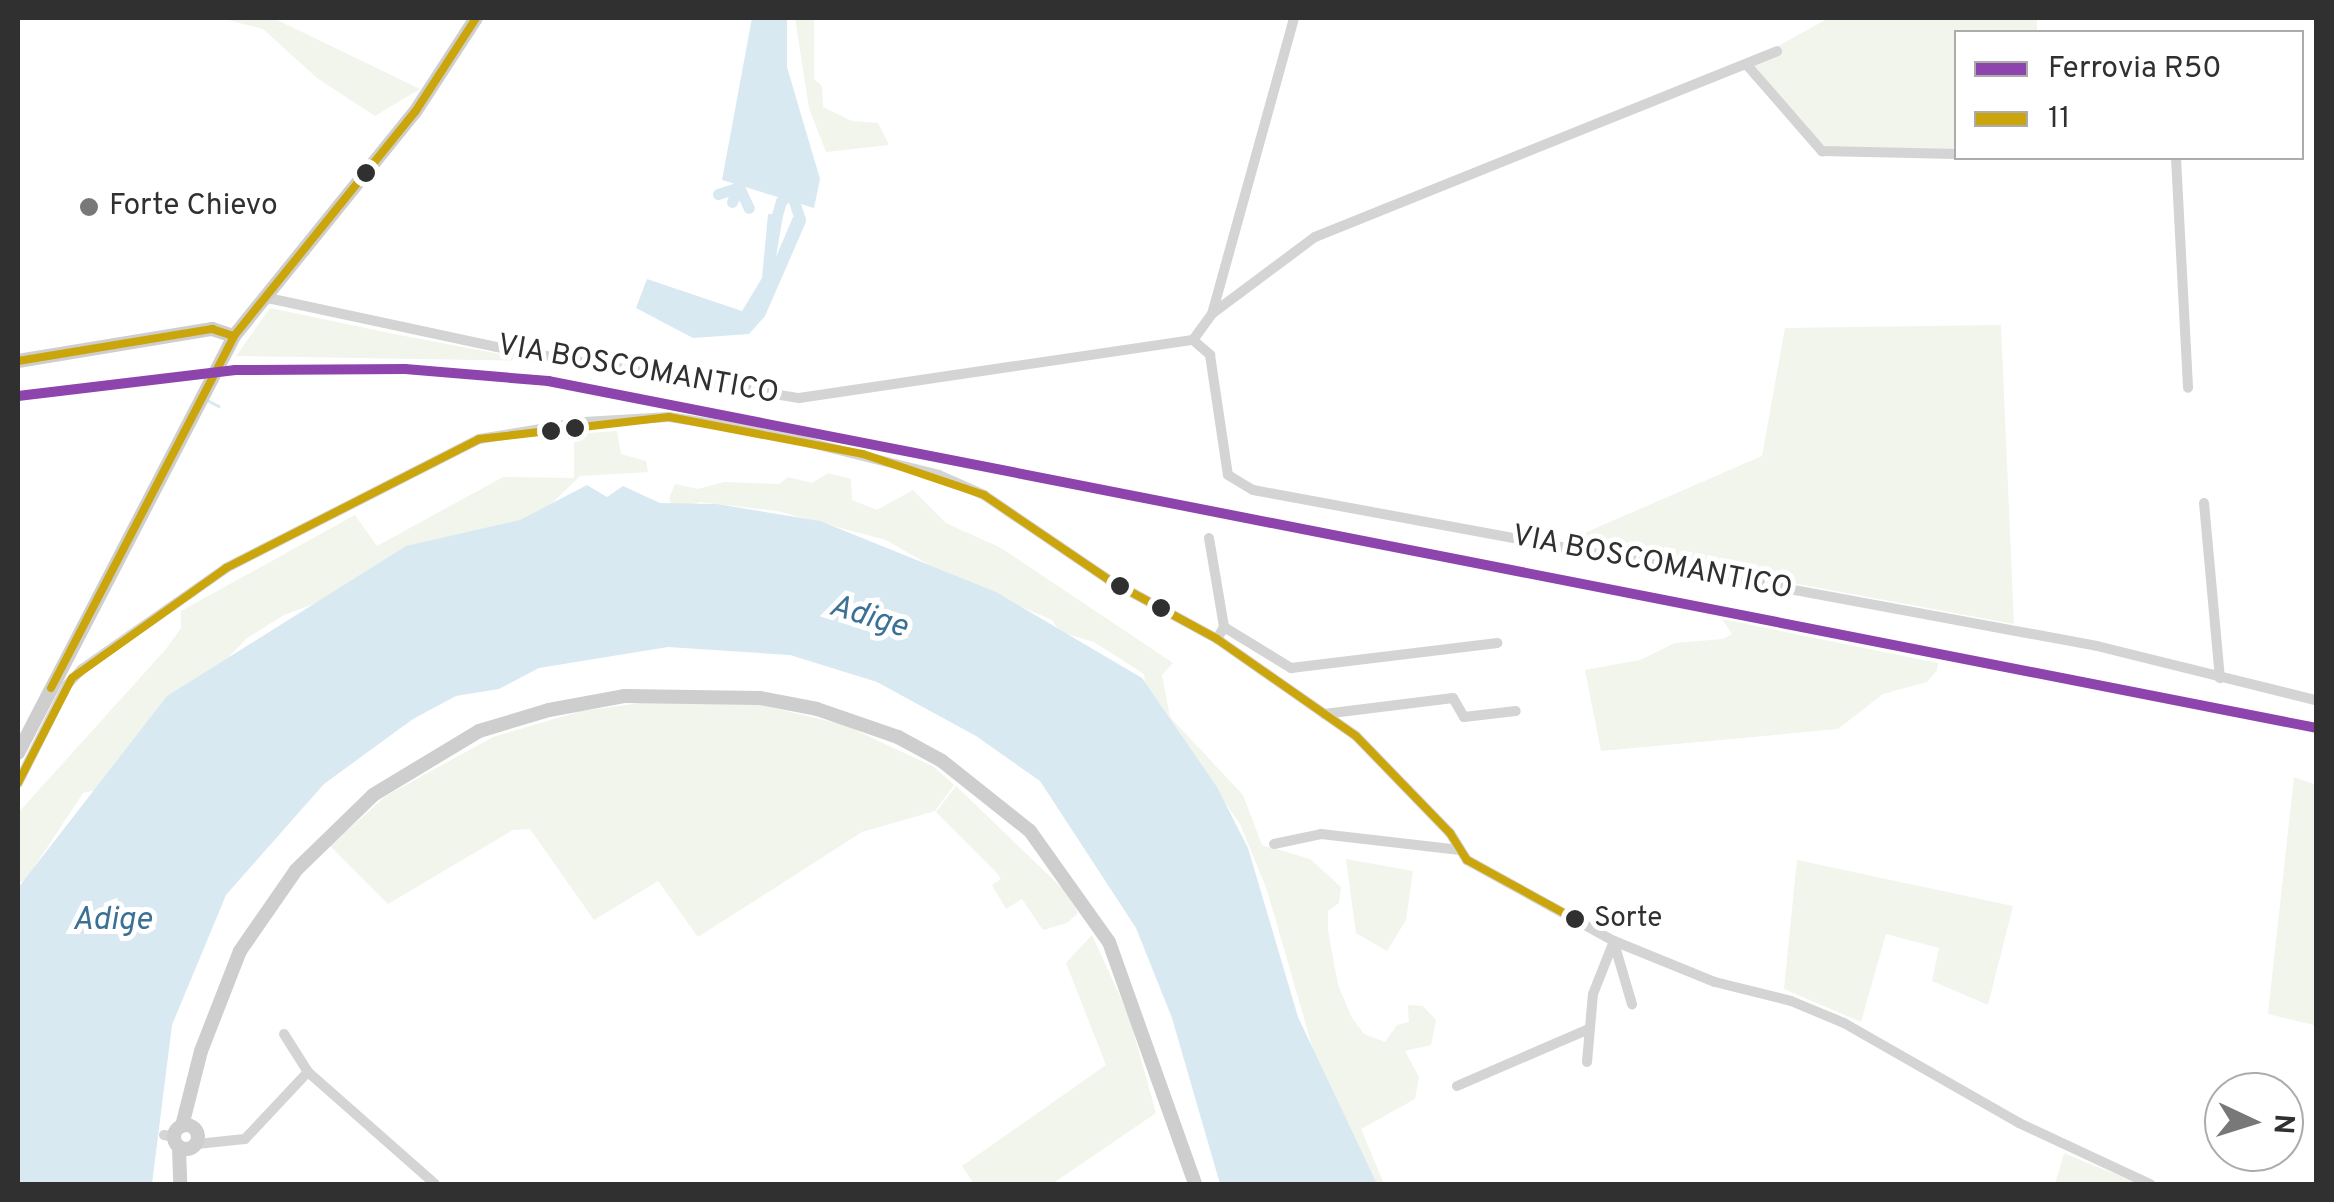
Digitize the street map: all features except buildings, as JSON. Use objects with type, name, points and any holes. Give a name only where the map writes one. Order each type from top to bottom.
[{"type":"street","points":[[18,753],[234,336],[415,112],[476,18]]},
{"type":"street","points":[[1212,314],[1294,18]]},
{"type":"street","points":[[1193,340],[1212,314],[1315,237],[1777,51]]},
{"type":"street","points":[[1746,64],[1822,151],[1954,154]]},
{"type":"street","points":[[2176,160],[2188,388]]},
{"type":"street","name":"VIA BOSCOMANTICO","points":[[263,297],[505,349],[799,398],[1193,340],[1210,355],[1228,475],[1253,490],[2001,628],[2316,700]]},
{"type":"street","points":[[18,361],[212,330],[234,336]]},
{"type":"street","points":[[18,783],[72,678],[191,590],[479,439],[567,424],[710,422],[939,475],[984,496],[1109,580],[1217,639],[1382,757],[1466,860],[1614,941],[1715,982],[1844,1023],[2019,1123],[2150,1184]]},
{"type":"street","points":[[2204,503],[2220,678]]},
{"type":"street","points":[[1208,538],[1224,627],[1217,639]]},
{"type":"street","points":[[1224,627],[1292,668],[1497,643]]},
{"type":"street","points":[[181,1178],[201,1051],[240,950],[296,870],[373,795],[479,731],[549,710],[624,696],[760,698],[817,708],[898,737],[942,761],[1030,831],[1109,942],[1195,1184]]},
{"type":"street","points":[[1323,714],[1453,698],[1464,717],[1516,710]]},
{"type":"street","points":[[1274,844],[1321,834],[1460,850]]},
{"type":"street","points":[[1614,941],[1632,1004]]},
{"type":"street","points":[[1587,1062],[1593,994],[1614,941]]},
{"type":"street","points":[[1457,1086],[1588,1028]]},
{"type":"street","points":[[284,1034],[308,1072],[435,1184]]},
{"type":"street","points":[[187,1137],[244,1140],[308,1072]]},
{"type":"shaded area","points":[[220,18],[273,18],[420,89],[375,116],[317,78],[263,29]]},
{"type":"shaded area","points":[[795,18],[814,18],[814,79],[822,86],[823,107],[852,121],[878,123],[889,145],[826,152],[809,108]]},
{"type":"shaded area","points":[[1829,18],[2037,18],[2037,30],[1954,30],[1954,150],[1836,153],[1810,136],[1747,63]]},
{"type":"shaded area","points":[[270,308],[399,335],[537,361],[236,356]]},
{"type":"shaded area","points":[[2001,325],[2014,624],[1566,541],[1762,456],[1785,328]]},
{"type":"shaded area","points":[[617,431],[621,454],[646,461],[648,472],[580,476],[533,522],[284,615],[247,638],[103,788],[83,793],[25,881],[18,883],[18,813],[166,649],[181,628],[181,611],[355,515],[377,546],[503,477],[574,478],[574,434]]},
{"type":"shaded area","points":[[828,473],[851,479],[852,500],[877,510],[913,490],[946,523],[1001,548],[1173,663],[1162,675],[1170,717],[1243,795],[1262,845],[1310,859],[1341,887],[1339,903],[1328,911],[1328,930],[1338,985],[1352,1018],[1364,1034],[1385,1042],[1397,1025],[1409,1022],[1408,1005],[1423,1006],[1436,1020],[1431,1045],[1405,1051],[1419,1077],[1415,1099],[1361,1129],[1384,1184],[1373,1184],[1314,1053],[1267,890],[1240,824],[1146,690],[1144,674],[1094,642],[1060,632],[1052,620],[943,573],[886,540],[777,511],[700,502],[673,509],[669,498],[675,484],[698,489],[724,482],[779,484],[788,477],[812,483]]},
{"type":"shaded area","points":[[1722,619],[1938,663],[1937,670],[1927,682],[1883,694],[1838,729],[1601,751],[1585,670],[1640,660],[1675,643],[1723,639],[1732,634]]},
{"type":"shaded area","points":[[662,700],[761,705],[845,725],[934,767],[954,785],[935,811],[862,832],[698,937],[658,881],[594,920],[530,829],[513,830],[388,904],[330,846],[386,796],[493,737],[582,711]]},
{"type":"shaded area","points":[[2294,777],[2316,785],[2314,1025],[2268,1014]]},
{"type":"shaded area","points":[[956,786],[1065,891],[1078,913],[1067,923],[1043,930],[1022,899],[1006,909],[992,885],[1001,879],[996,872],[936,812]]},
{"type":"shaded area","points":[[1346,859],[1413,871],[1406,920],[1387,951],[1356,933]]},
{"type":"shaded area","points":[[1797,860],[2013,906],[1988,1005],[1932,981],[1939,948],[1886,934],[1861,1022],[1784,989]]},
{"type":"shaded area","points":[[1092,935],[1129,1016],[1156,1113],[1052,1184],[974,1184],[962,1166],[1106,1065],[1066,963]]},
{"type":"shaded area","points":[[2064,1153],[2078,1159],[2140,1184],[2055,1184]]},
{"type":"water","points":[[752,18],[787,18],[787,67],[820,179],[814,208],[722,180]]},
{"type":"water","points":[[768,214],[783,215],[776,257],[793,217],[806,222],[765,316],[749,334],[693,338],[636,308],[647,279],[742,311],[762,278]]},
{"type":"water","name":"Adige","points":[[587,485],[607,497],[623,486],[660,503],[717,504],[820,521],[996,592],[1142,678],[1217,787],[1248,848],[1298,1017],[1377,1184],[1220,1184],[1172,1018],[1136,928],[1040,781],[976,736],[877,682],[790,655],[668,647],[539,668],[499,689],[456,696],[413,719],[324,784],[226,895],[172,1025],[152,1184],[18,1184],[18,888],[167,696],[406,546],[520,520]]},
{"type":"waterway","points":[[732,202],[744,174]]},
{"type":"waterway","points":[[739,187],[749,208]]},
{"type":"waterway","points":[[718,194],[739,187]]},
{"type":"waterway","points":[[773,229],[781,201],[791,194]]},
{"type":"waterway","points":[[792,195],[800,219],[793,234]]},
{"type":"waterway","points":[[207,400],[219,406]]},
{"type":"rail line","name":"R50","points":[[18,396],[235,370],[405,369],[548,381],[2316,728]]},
{"type":"transit line","name":"11","points":[[51,688],[234,336],[415,112],[476,18]]},
{"type":"transit line","name":"11","points":[[18,361],[212,329],[234,336]]},
{"type":"transit line","name":"11","points":[[18,783],[72,678],[226,568],[479,439],[669,417],[863,454],[984,495],[1109,580],[1217,639],[1356,736],[1450,833],[1467,860],[1582,923]]},
{"type":"place","name":"Forte Chievo","points":[[89,207]]},
{"type":"place","name":"Sorte","points":[[1575,919]]}]
